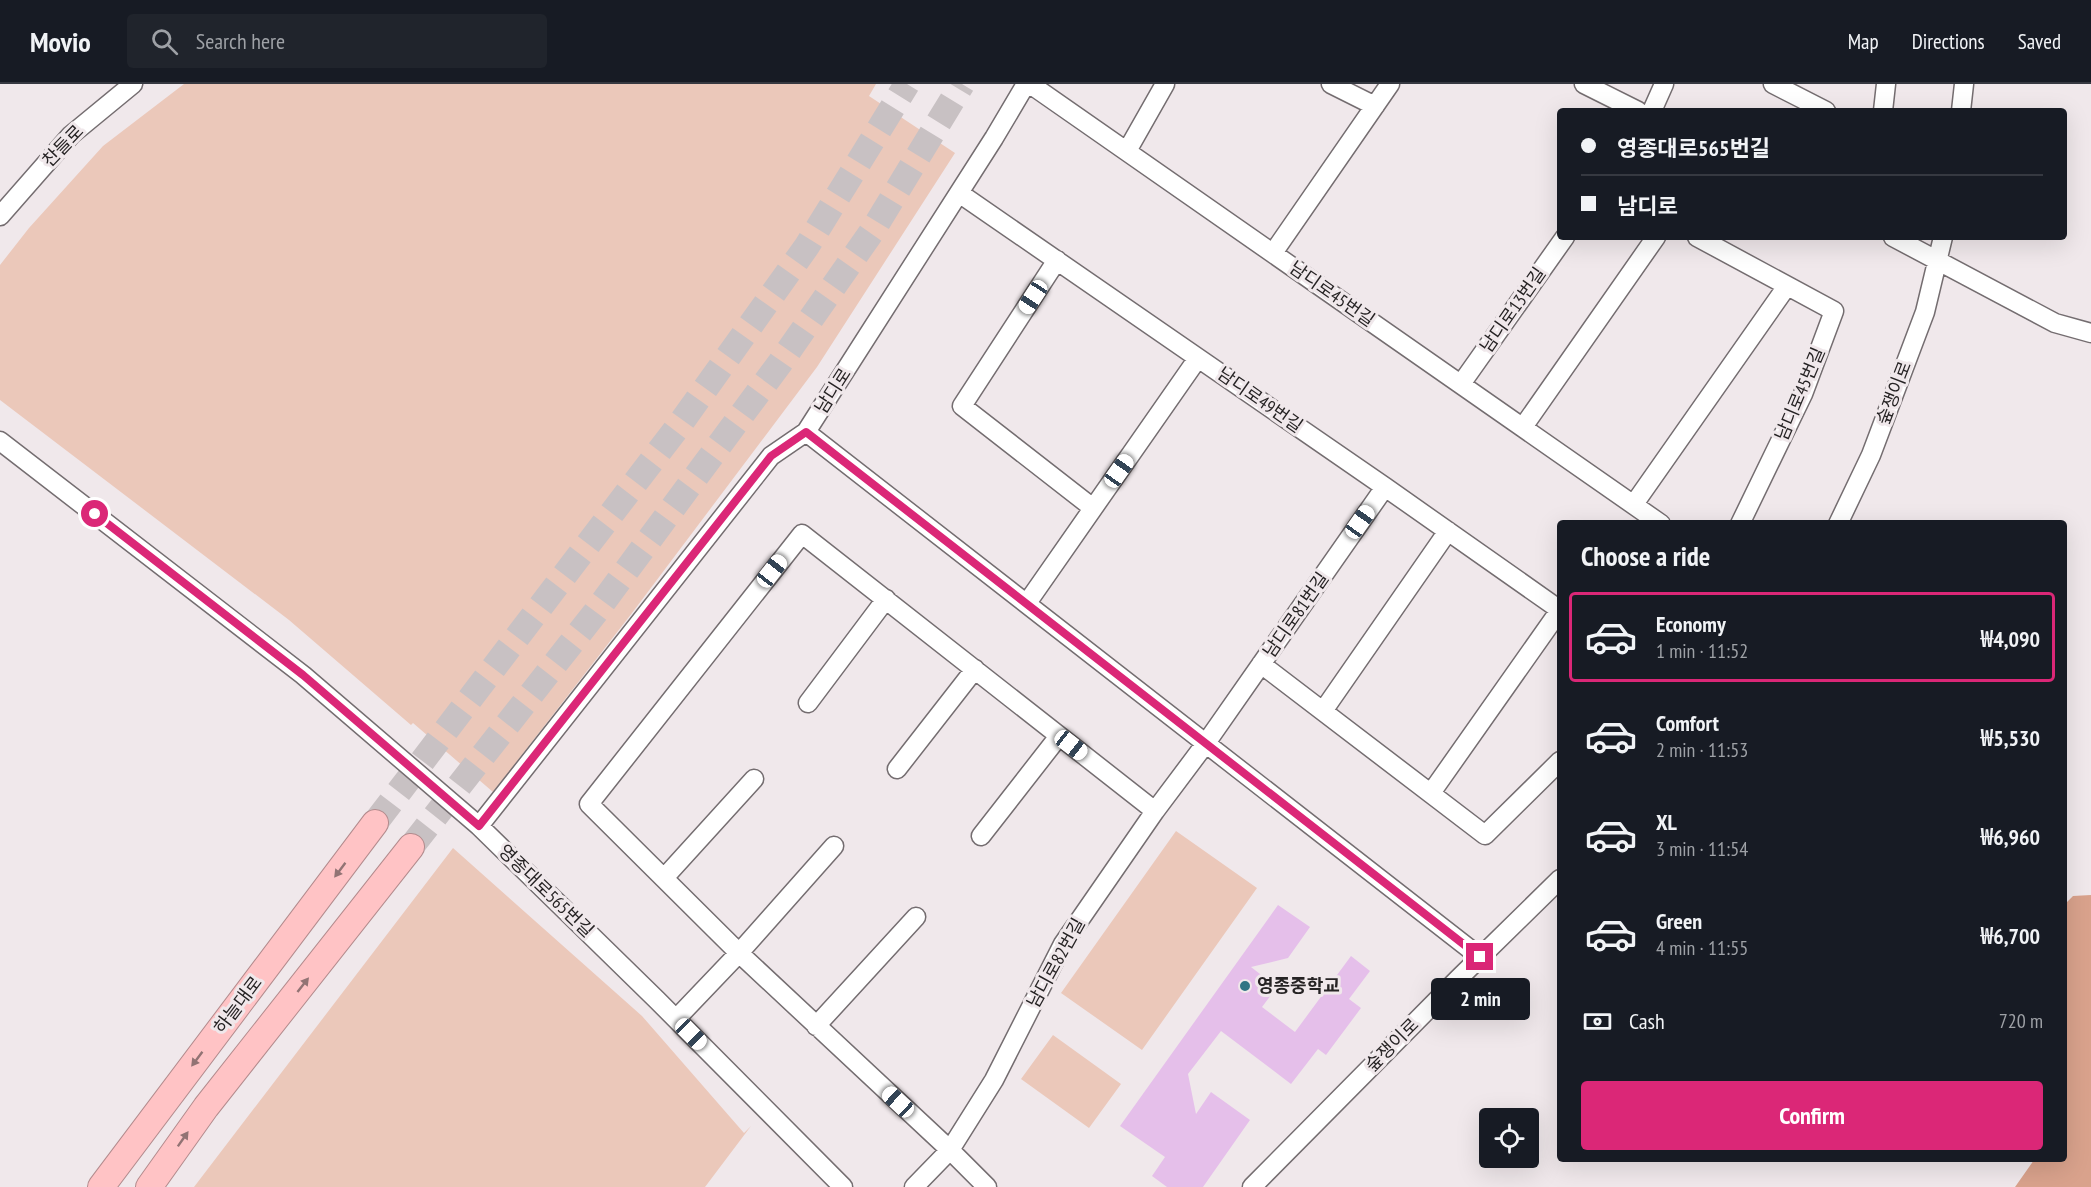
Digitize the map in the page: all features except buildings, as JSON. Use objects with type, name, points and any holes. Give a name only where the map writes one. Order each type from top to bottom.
[{"type":"highway","name":"하늘대로","points":[[101,1187],[375,824]]},
{"type":"highway","points":[[149,1187],[206,1107],[411,847]]},
{"type":"street","name":"찬들로","points":[[0,216],[71,135],[133,84]]},
{"type":"street","name":"남디로45번길","points":[[1028,84],[1656,520]]},
{"type":"street","name":"남디로","points":[[1028,84],[806,432],[1480,957]]},
{"type":"street","points":[[1127,151],[1165,84]]},
{"type":"street","points":[[1331,84],[1375,106]]},
{"type":"street","points":[[1273,253],[1390,84]]},
{"type":"street","points":[[1584,84],[1632,108]]},
{"type":"street","points":[[1654,108],[1664,84]]},
{"type":"street","points":[[1773,84],[1820,108]]},
{"type":"street","points":[[1883,108],[1886,84]]},
{"type":"street","points":[[1961,108],[1964,84]]},
{"type":"street","name":"남디로49번길","points":[[959,193],[1557,608]]},
{"type":"street","name":"남디로13번길","points":[[1461,384],[1563,240]]},
{"type":"street","points":[[1523,427],[1654,240]]},
{"type":"street","name":"남디로45번길","points":[[1703,240],[1834,311],[1803,394],[1742,520]]},
{"type":"street","points":[[1899,240],[2055,323],[2091,333]]},
{"type":"street","name":"숲쟁이로","points":[[1840,520],[1871,455],[1925,312],[1942,240]]},
{"type":"street","points":[[1057,260],[962,406],[1093,508]]},
{"type":"street","points":[[1634,504],[1787,286]]},
{"type":"street","points":[[1027,603],[1198,358]]},
{"type":"street","points":[[479,826],[771,456],[806,432]]},
{"type":"street","name":"영종대로565번길","points":[[0,441],[303,675],[479,826],[843,1187]]},
{"type":"street","name":"남디로81번길","points":[[1206,743],[1385,487]]},
{"type":"street","points":[[1323,711],[1448,531]]},
{"type":"street","points":[[987,1187],[739,953],[589,804],[802,534],[1155,811]]},
{"type":"street","points":[[808,703],[886,599]]},
{"type":"street","name":"남디로49번길","points":[[1431,793],[1557,614]]},
{"type":"street","points":[[1261,664],[1485,836],[1557,764]]},
{"type":"street","points":[[897,769],[975,669]]},
{"type":"street","points":[[981,836],[1059,736]]},
{"type":"street","name":"남디로82번길","points":[[914,1187],[950,1150],[994,1080],[1063,944],[1155,811],[1206,743]]},
{"type":"street","points":[[664,878],[754,779]]},
{"type":"street","points":[[676,1019],[739,953],[834,846]]},
{"type":"street","name":"숲쟁이로","points":[[1252,1187],[1557,882]]},
{"type":"street","points":[[816,1026],[916,917]]},
{"type":"shaded area","points":[[184,84],[876,84],[869,96],[955,153],[817,367],[632,613],[493,792],[289,620],[0,400],[0,265],[29,228],[103,146]]},
{"type":"shaded area","points":[[1176,831],[1257,888],[1142,1050],[1061,993]]},
{"type":"shaded area","points":[[453,848],[642,1016],[744,1133],[751,1126],[705,1187],[194,1187]]},
{"type":"shaded area","points":[[2091,895],[2091,1187],[2015,1187],[2033,1162],[2067,1162],[2067,902],[2073,896]]},
{"type":"shaded area","points":[[1053,1035],[1121,1084],[1089,1128],[1021,1079]]},
{"type":"tunnel","points":[[375,823],[680,424],[807,246],[907,84]]},
{"type":"tunnel","points":[[411,847],[595,613],[780,363],[873,230],[962,84]]},
{"type":"place","name":"영종중학교","points":[[1245,986]]},
{"type":"route","points":[[95,514],[303,675],[479,826],[771,456],[806,432],[1480,957]]}]
